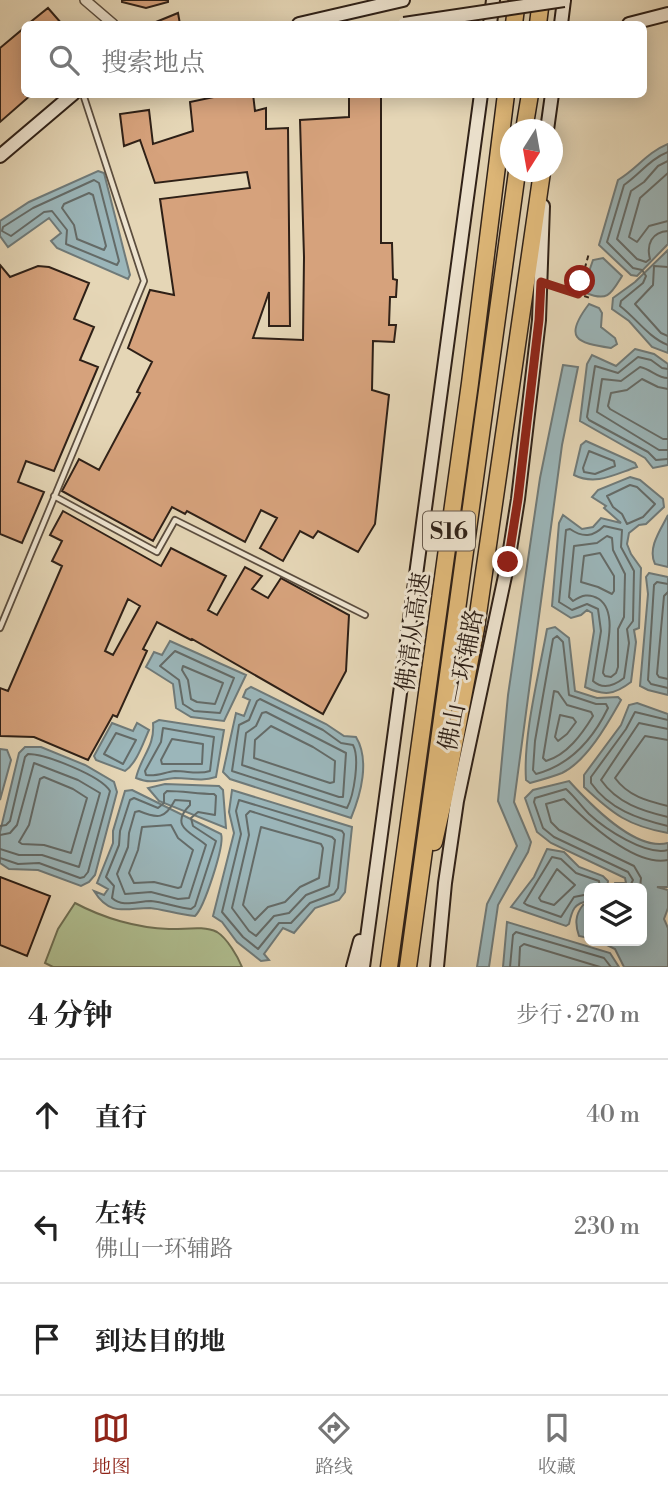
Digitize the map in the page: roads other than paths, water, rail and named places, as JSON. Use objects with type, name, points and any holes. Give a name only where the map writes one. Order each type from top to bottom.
[{"type":"highway","points":[[514,21],[517,0]]},
{"type":"highway","points":[[538,21],[541,0]]},
{"type":"highway","name":"佛清从高速","points":[[389,967],[462,443],[505,98]]},
{"type":"highway","points":[[526,119],[529,98]]},
{"type":"highway","name":"佛清从高速","points":[[408,967],[516,182]]},
{"type":"highway","points":[[413,926],[444,798],[476,628],[541,182]]},
{"type":"main road","points":[[312,21],[403,0]]},
{"type":"main road","points":[[490,21],[493,0]]},
{"type":"main road","points":[[424,21],[564,0],[561,21]]},
{"type":"main road","points":[[643,21],[662,16]]},
{"type":"main road","points":[[0,156],[68,98]]},
{"type":"main road","points":[[363,967],[480,98]]},
{"type":"main road","points":[[549,119],[551,98]]},
{"type":"main road","name":"佛山一环辅路","points":[[438,967],[445,883],[457,801],[508,562],[518,499],[539,320],[542,182]]},
{"type":"main road","points":[[353,967],[375,879]]},
{"type":"street","points":[[85,0],[110,21]]},
{"type":"lane","points":[[0,628],[144,281],[84,98]]},
{"type":"lane","points":[[54,496],[157,552],[175,520],[365,615]]},
{"type":"water","points":[[668,144],[668,244],[637,276],[631,275],[599,245],[618,180]]},
{"type":"water","points":[[98,171],[104,173],[130,275],[128,279],[57,248],[51,241],[61,233],[49,218],[8,247],[0,236],[0,221],[29,202]]},
{"type":"water","points":[[668,250],[668,353],[652,347],[629,321],[612,309],[613,298],[635,282]]},
{"type":"water","points":[[603,258],[622,276],[608,295],[593,296],[586,293],[585,283],[593,260]]},
{"type":"water","points":[[589,304],[599,308],[602,313],[601,327],[615,338],[617,344],[611,348],[589,344],[577,337],[577,325]]},
{"type":"water","points":[[635,349],[654,354],[668,364],[668,465],[653,468],[645,458],[580,421],[587,364],[592,355],[616,366]]},
{"type":"water","points":[[563,365],[578,367],[562,445],[514,802],[531,842],[498,905],[489,967],[477,967],[487,904],[517,846],[498,801],[508,695],[540,478]]},
{"type":"water","points":[[586,441],[635,463],[637,467],[598,479],[574,475],[581,445]]},
{"type":"water","points":[[630,477],[640,480],[663,499],[664,507],[646,524],[639,525],[629,533],[627,544],[641,568],[639,628],[634,630],[636,642],[631,682],[614,692],[603,693],[585,687],[594,631],[592,613],[587,610],[571,618],[552,606],[559,523],[563,515],[582,529],[593,527],[601,518],[621,523],[604,508],[606,506],[592,497],[598,490]]},
{"type":"water","points":[[668,515],[668,567],[655,564],[653,552],[656,539]]},
{"type":"water","points":[[649,573],[668,577],[668,695],[640,686],[648,594],[646,577]]},
{"type":"water","points":[[555,627],[569,638],[575,691],[597,698],[618,697],[621,700],[596,741],[580,760],[562,773],[530,783],[526,780],[526,762],[532,705],[547,629]]},
{"type":"water","points":[[170,641],[246,675],[224,721],[191,717],[176,708],[173,684],[146,667],[154,652],[162,655]]},
{"type":"water","points":[[251,687],[326,724],[344,736],[356,737],[363,756],[363,766],[361,788],[351,818],[230,779],[223,772],[236,713],[244,716],[250,700],[243,697]]},
{"type":"water","points":[[637,703],[668,714],[668,833],[642,827],[622,818],[584,787],[584,775],[621,725],[629,705]]},
{"type":"water","points":[[159,720],[224,730],[216,777],[152,781],[136,778],[152,739],[153,723]]},
{"type":"water","points":[[112,723],[133,731],[137,723],[149,730],[136,758],[125,771],[96,760],[94,756]]},
{"type":"water","points":[[25,747],[41,747],[85,765],[114,782],[117,792],[95,875],[81,886],[38,870],[9,869],[0,863],[0,832],[19,753]]},
{"type":"water","points":[[0,749],[7,750],[11,760],[0,800]]},
{"type":"water","points":[[569,781],[600,813],[627,833],[655,844],[668,843],[668,887],[657,887],[668,890],[668,908],[664,919],[668,928],[668,967],[624,967],[615,949],[609,946],[647,946],[647,883],[626,883],[625,878],[551,843],[537,832],[525,798],[533,790]]},
{"type":"water","points":[[165,784],[219,786],[223,790],[226,828],[159,801],[148,788]]},
{"type":"water","points":[[132,790],[221,834],[213,876],[195,916],[150,908],[112,908],[94,891],[104,895],[108,889],[97,883],[113,843],[113,831],[125,791]]},
{"type":"water","points":[[232,790],[352,827],[345,892],[339,900],[315,908],[294,933],[283,928],[264,954],[269,960],[261,961],[237,942],[222,922],[213,916],[234,833],[229,812]]},
{"type":"water","points":[[547,849],[564,852],[579,867],[603,876],[608,881],[584,883],[584,902],[574,908],[566,926],[511,907],[534,877]]},
{"type":"water","points":[[583,905],[584,937],[579,936],[576,924]]},
{"type":"water","points":[[507,922],[610,953],[619,967],[503,967]]}]
